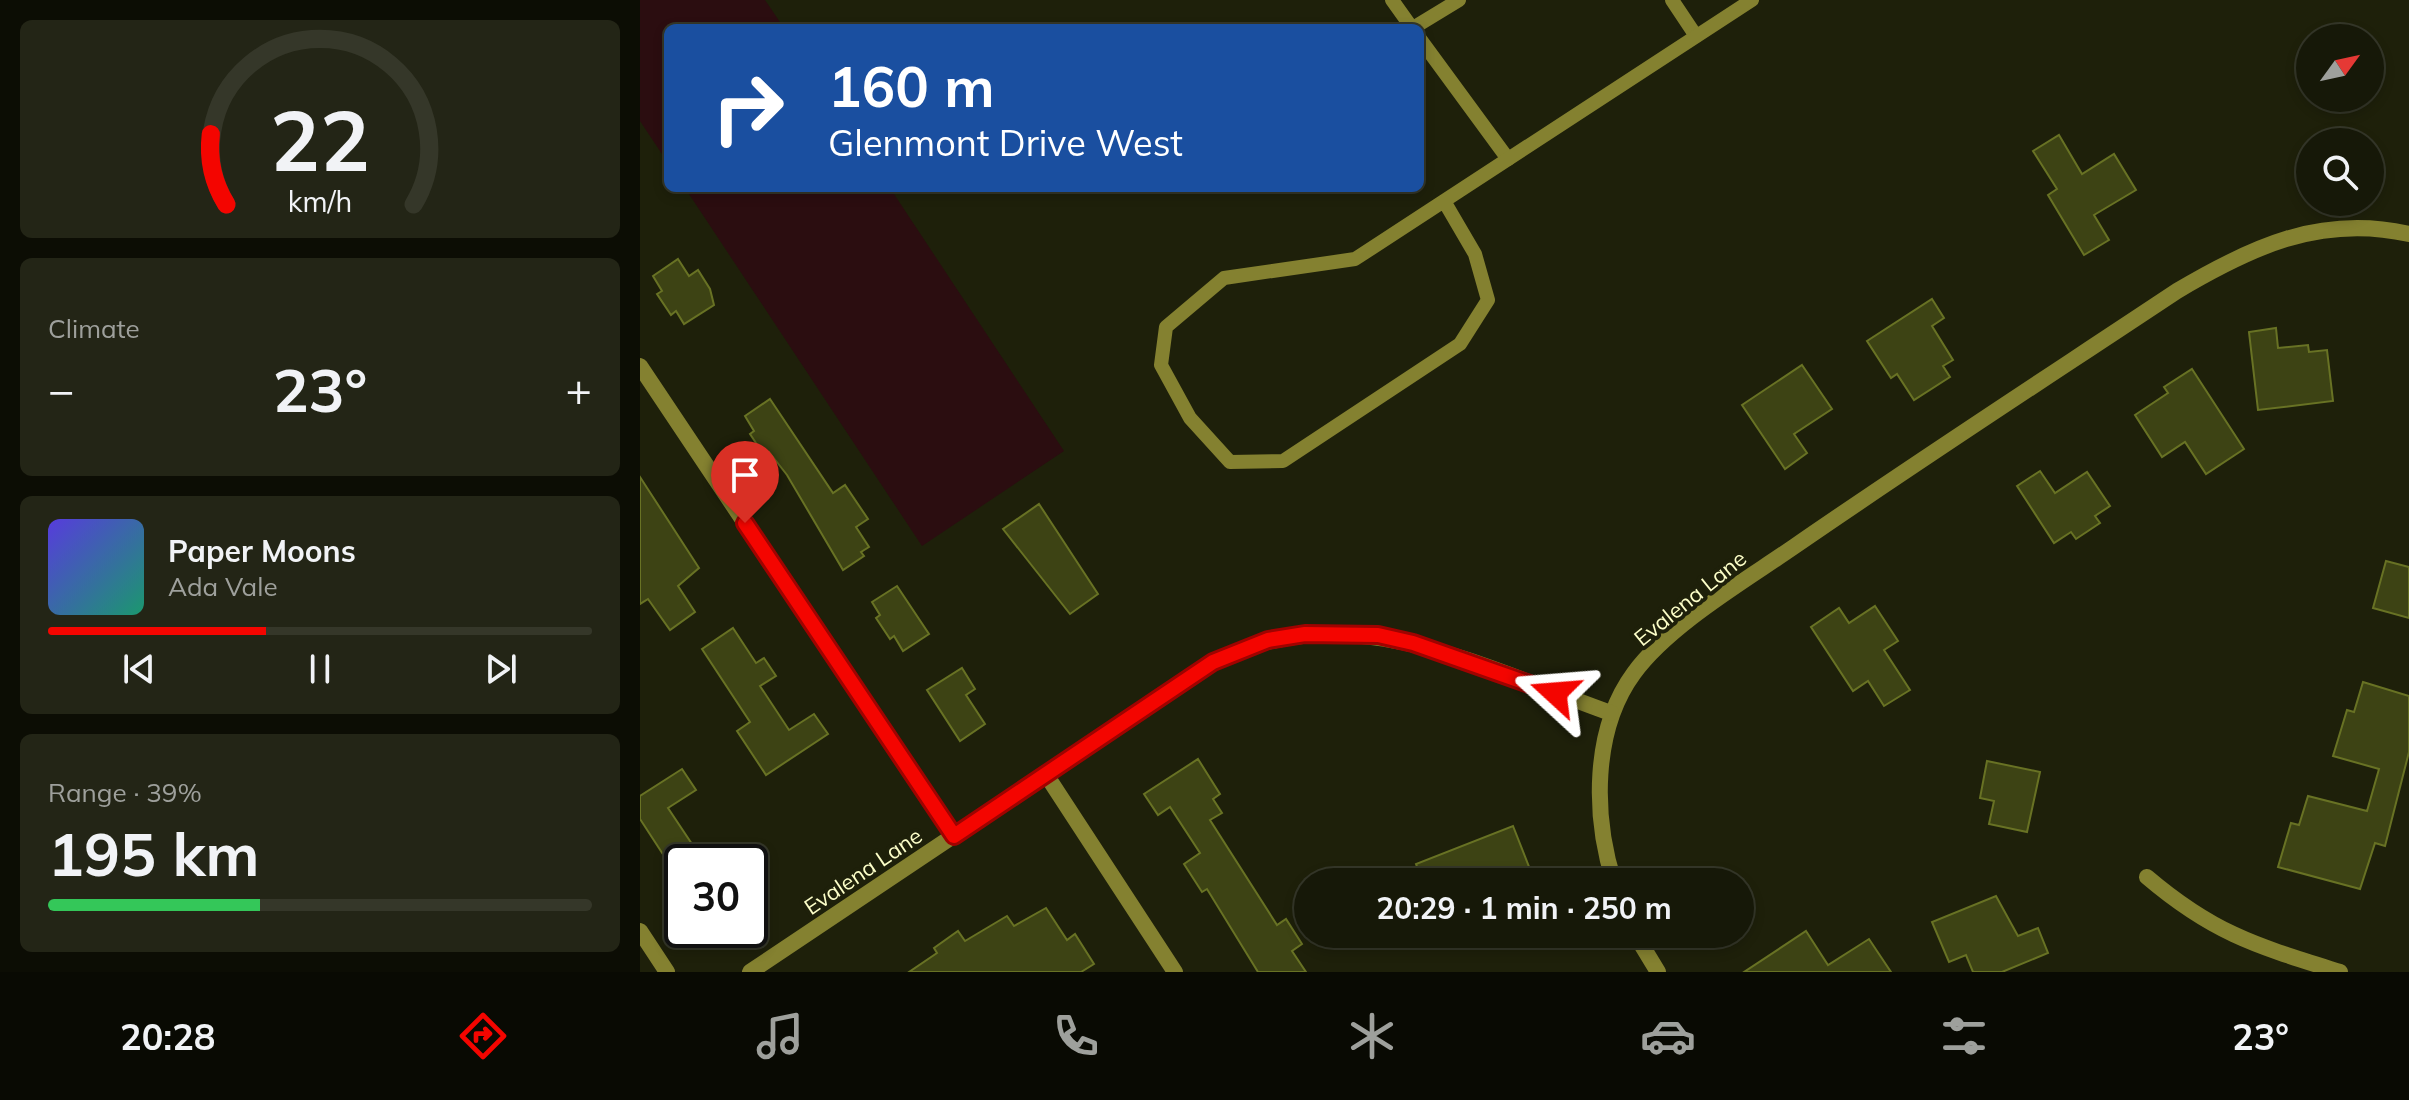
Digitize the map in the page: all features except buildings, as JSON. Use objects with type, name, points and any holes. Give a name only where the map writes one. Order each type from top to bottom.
[{"type":"street","name":"Evalena Lane","points":[[750,972],[1213,662],[1268,640],[1305,634],[1378,635],[1413,643],[1611,713],[1634,673],[1714,602],[2177,291],[2233,257],[2295,234],[2357,227],[2409,234]]},
{"type":"street","points":[[640,366],[954,836]]},
{"type":"street","points":[[1611,713],[1603,745],[1601,810],[1611,868]]},
{"type":"street","points":[[1047,776],[1175,972]]},
{"type":"street","points":[[2147,877],[2196,916],[2232,937],[2340,972]]},
{"type":"street","points":[[640,931],[667,972]]},
{"type":"street","points":[[1643,948],[1658,972]]},
{"type":"lane","points":[[1392,0],[1410,24]]},
{"type":"lane","points":[[1420,24],[1459,0]]},
{"type":"lane","points":[[1672,0],[1696,36]]},
{"type":"lane","points":[[1444,201],[1475,254],[1488,300],[1460,344],[1283,461],[1230,462],[1190,418],[1161,365],[1166,327],[1224,278],[1355,259],[1752,0]]},
{"type":"lane","points":[[1424,44],[1508,159]]},
{"type":"shaded area","points":[[640,0],[765,0],[781,24],[664,24],[664,157],[640,121]]},
{"type":"shaded area","points":[[688,192],[893,192],[1064,451],[922,546]]},
{"type":"route","points":[[745,523],[954,836],[1213,662],[1268,640],[1341,632],[1378,635],[1413,643],[1555,693]]}]
